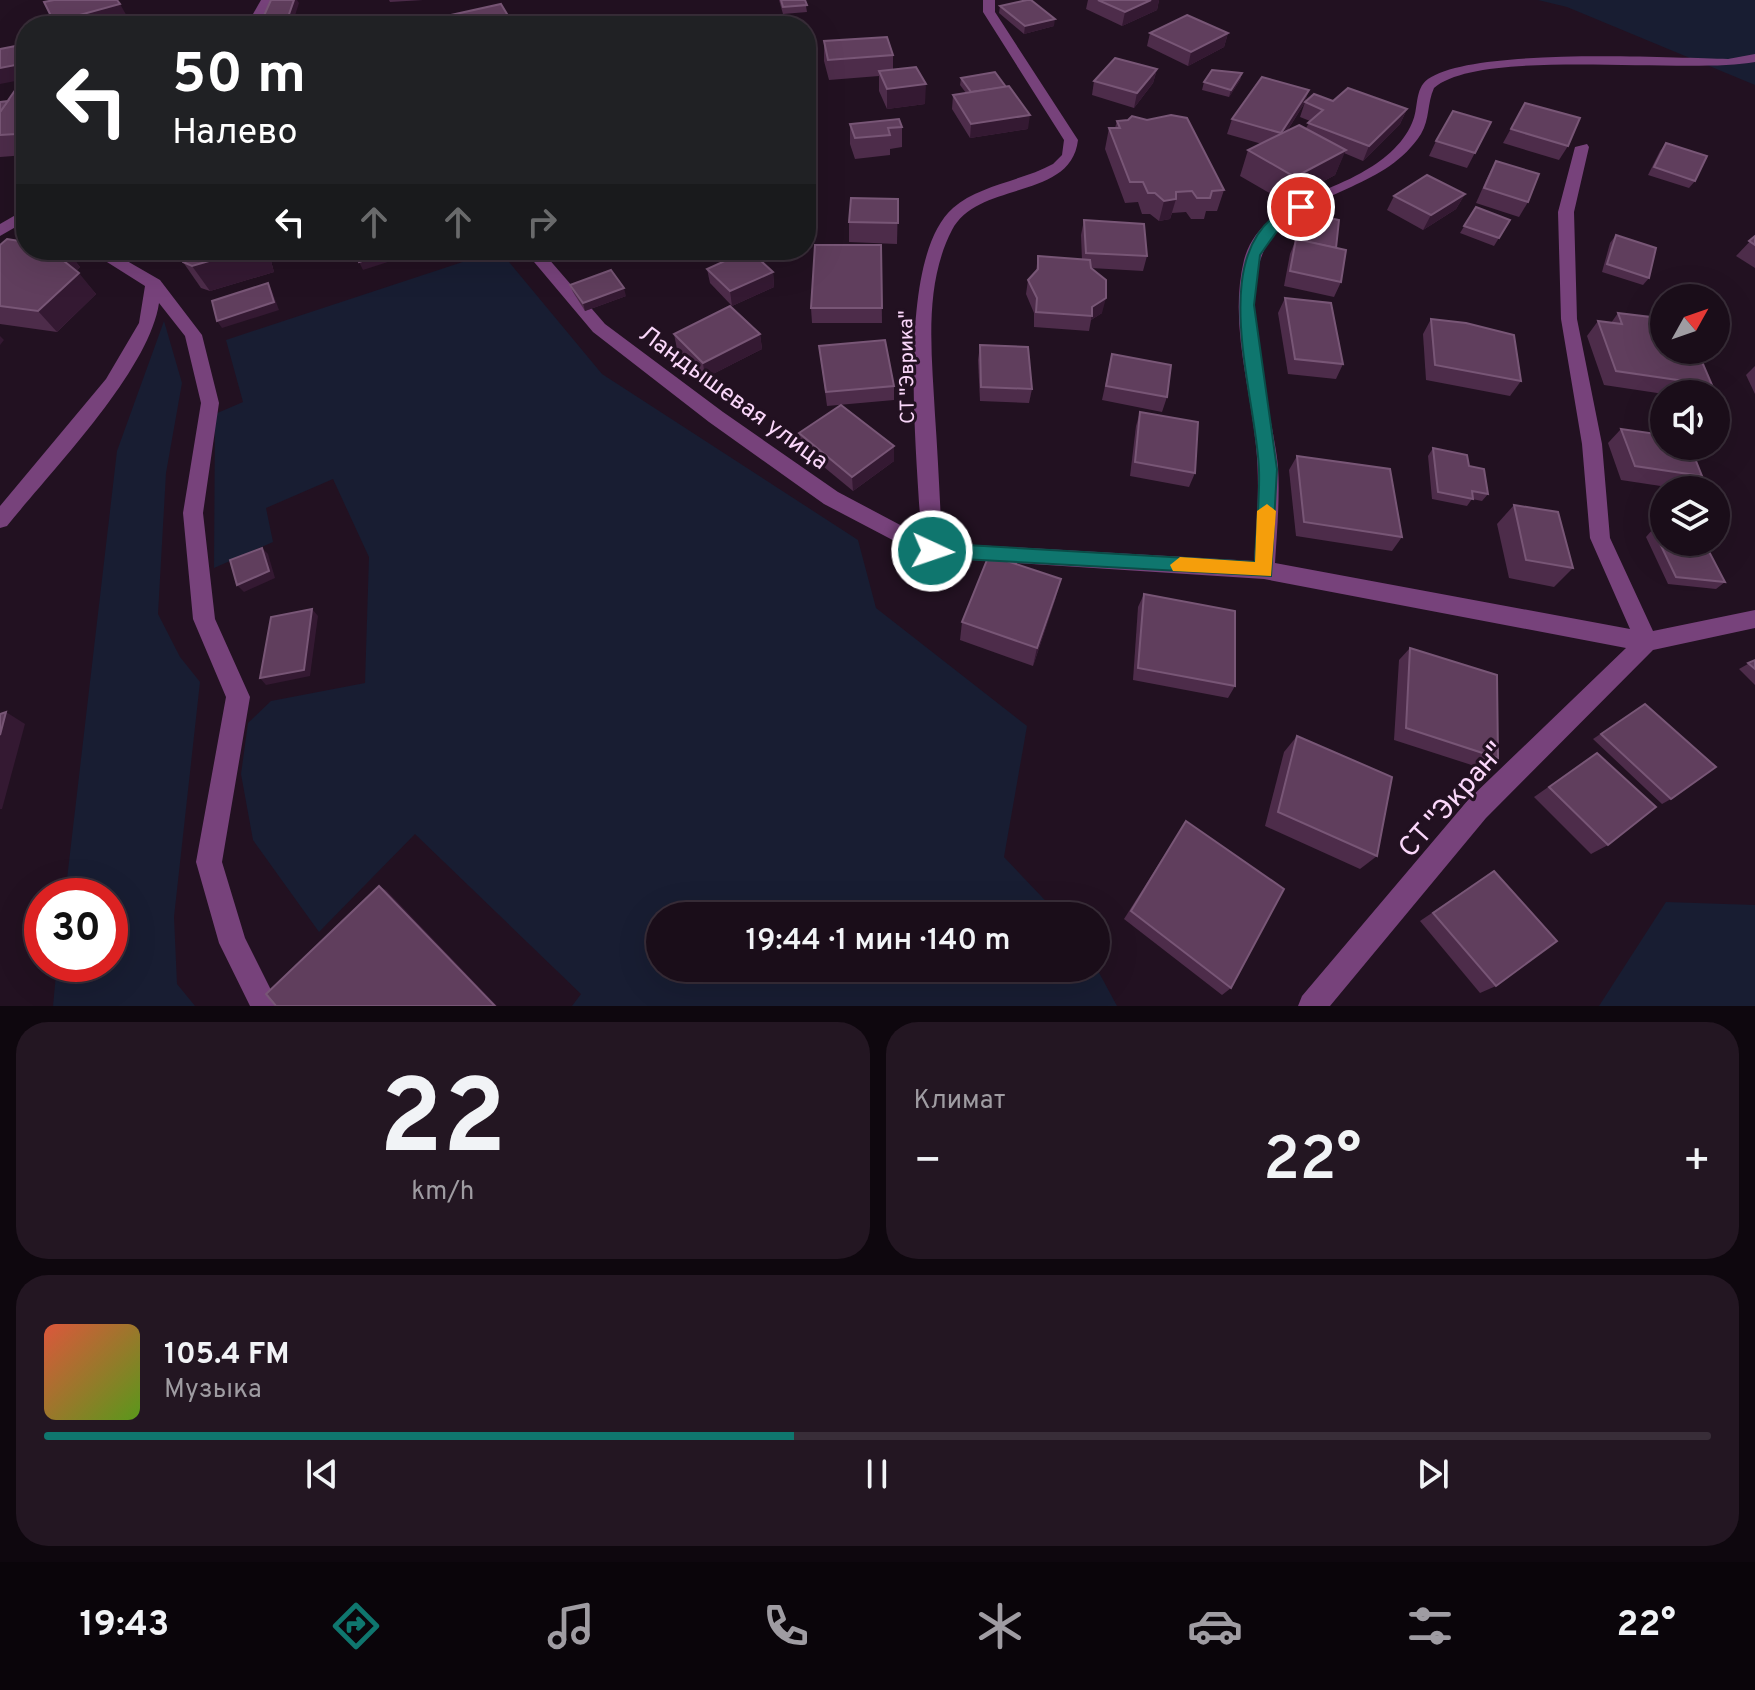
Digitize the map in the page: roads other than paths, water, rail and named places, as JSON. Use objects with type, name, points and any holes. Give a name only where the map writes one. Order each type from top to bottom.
[{"type":"street","name":"СТ \"Эврика\"","points":[[932,551],[922,319],[931,256],[948,221],[974,198],[1039,178],[1066,165],[1073,152],[1071,140],[989,12],[989,0]]},
{"type":"street","points":[[1264,570],[1268,469],[1247,305],[1253,254],[1277,221],[1324,193],[1378,169],[1410,139],[1422,117],[1421,101],[1432,82],[1447,76],[1487,65],[1728,63],[1755,58]]},
{"type":"street","points":[[1582,147],[1566,212],[1569,319],[1592,444],[1600,538],[1647,642]]},
{"type":"street","points":[[113,260],[154,284],[193,335],[210,403],[193,513],[204,619],[238,697],[209,862],[233,943],[265,1006]]},
{"type":"street","name":"Ландышевая улица","points":[[541,260],[599,328],[705,408],[831,498],[932,551]]},
{"type":"street","points":[[0,520],[112,384],[148,323],[154,284]]},
{"type":"street","points":[[932,551],[1264,570],[1647,642],[1755,619]]},
{"type":"street","name":"СТ \"Экран\"","points":[[1312,1006],[1477,809],[1647,642]]}]
